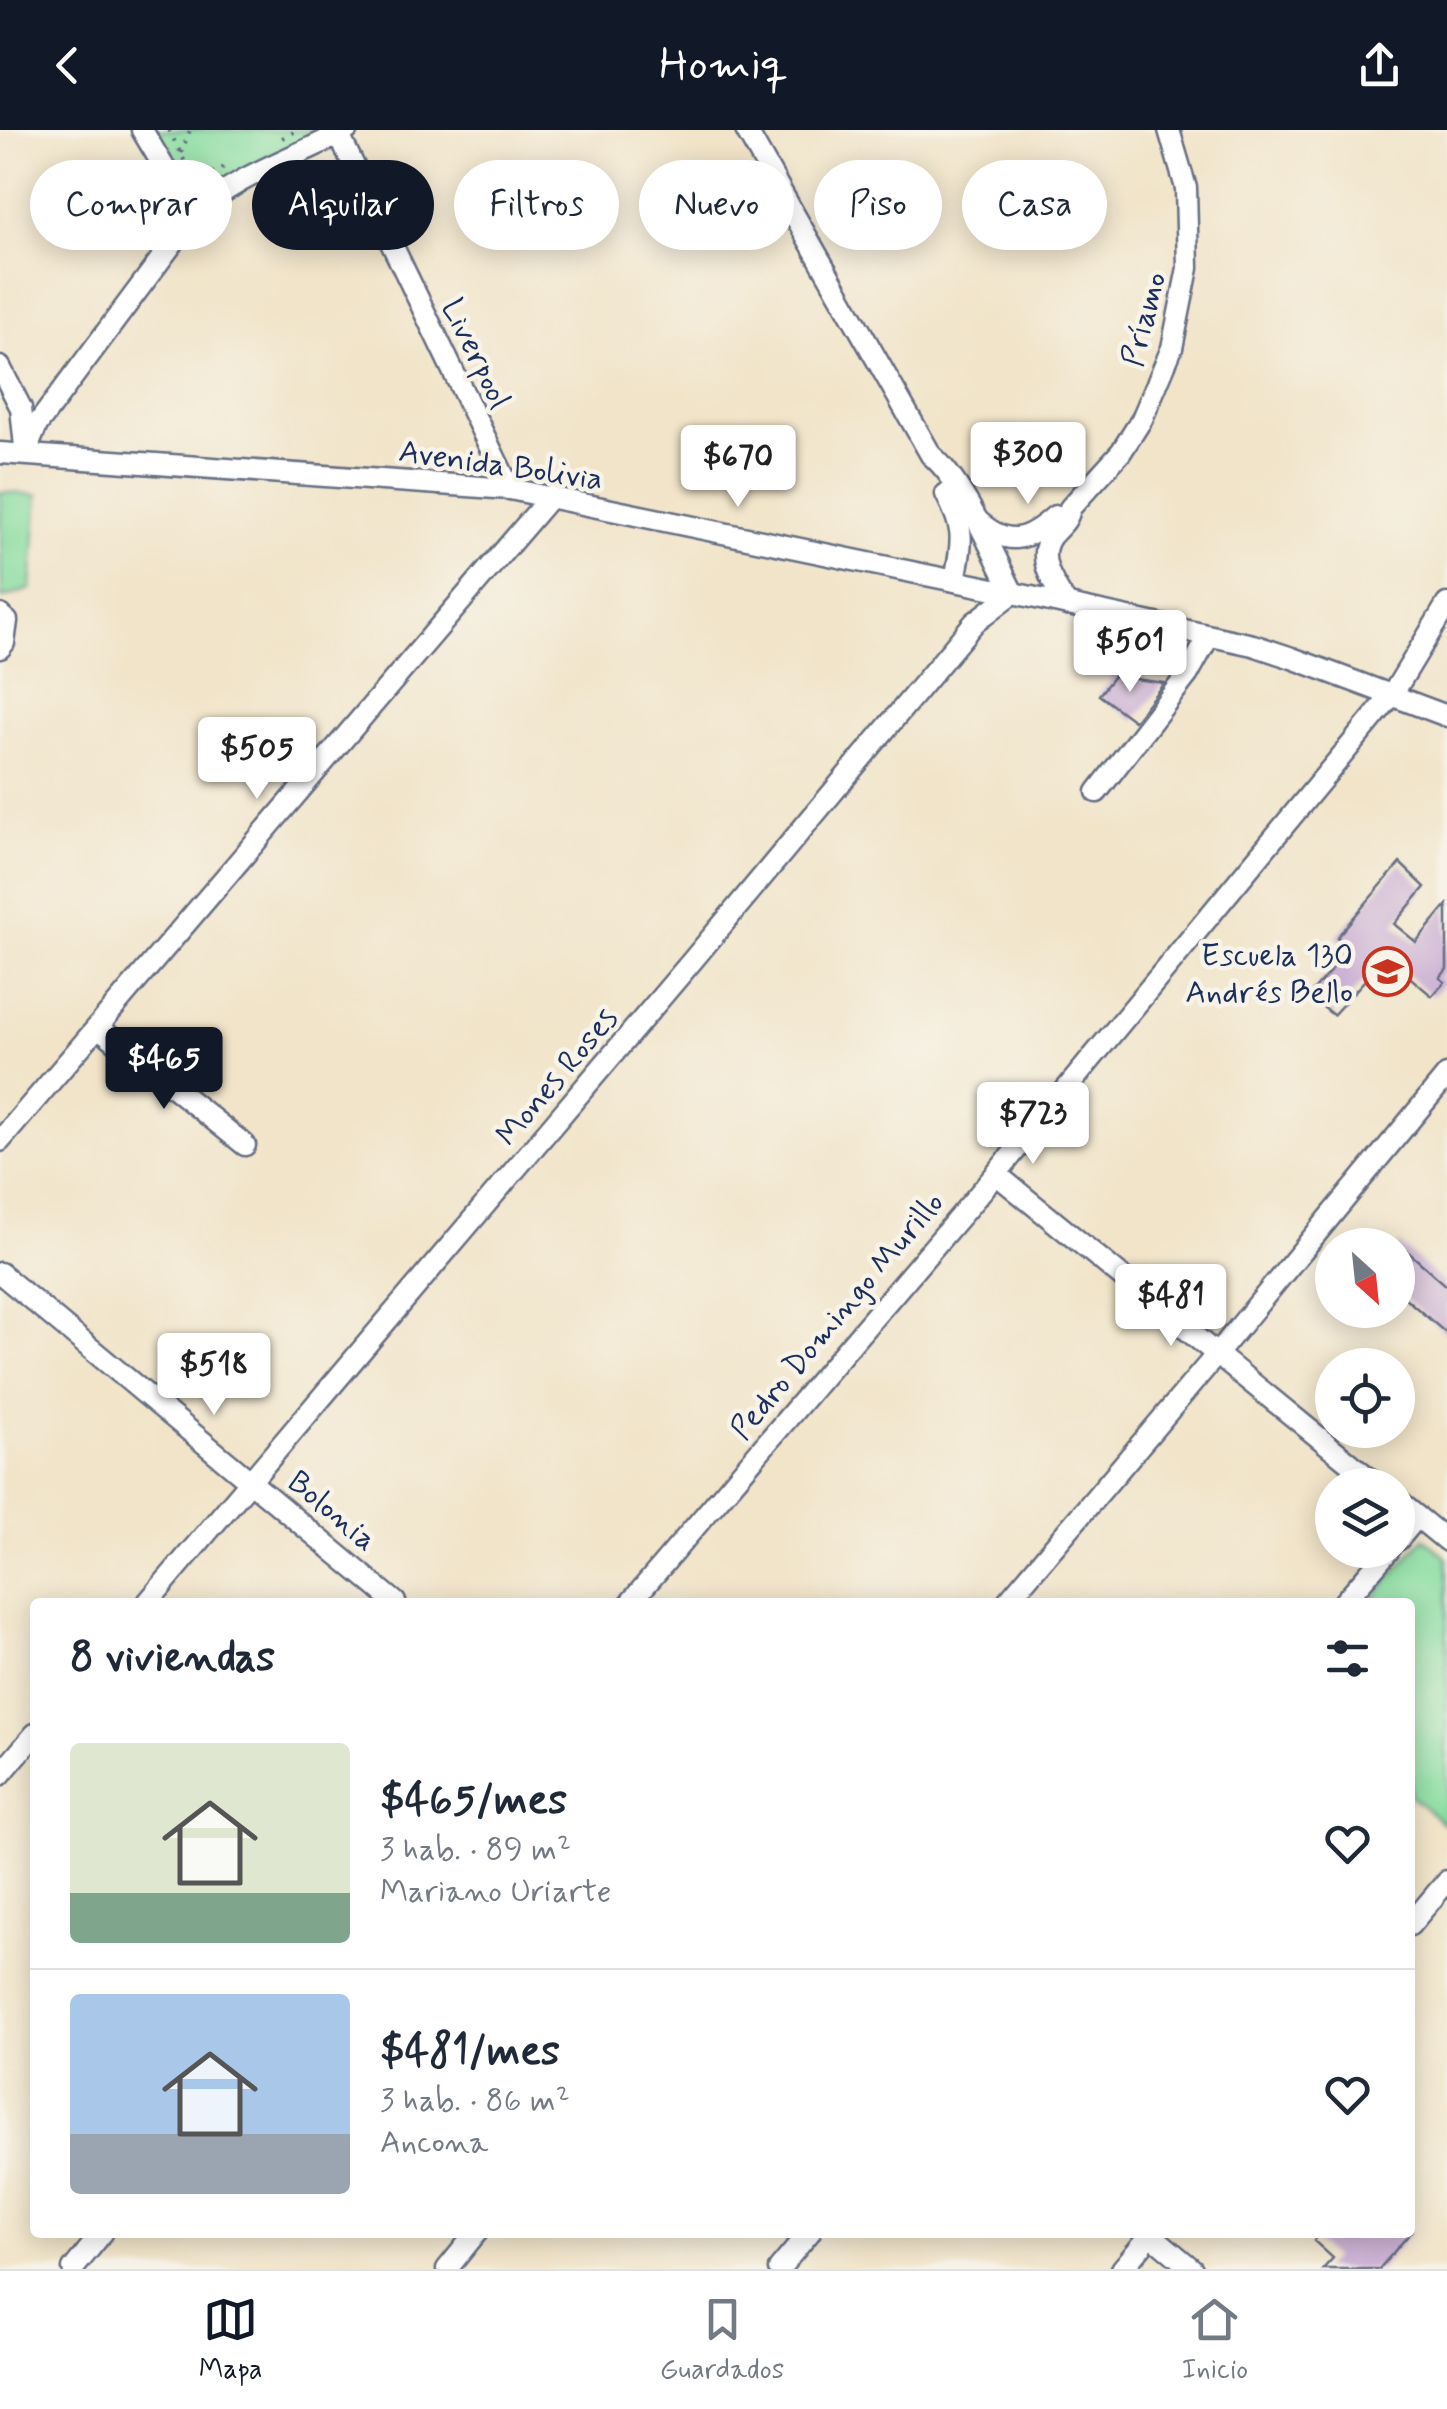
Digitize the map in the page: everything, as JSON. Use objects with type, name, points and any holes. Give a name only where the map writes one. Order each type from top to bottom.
[{"type":"street","points":[[142,130],[159,160]]},
{"type":"street","points":[[746,130],[931,456],[934,472],[960,520],[962,539],[955,581]]},
{"type":"street","name":"Príamo","points":[[1067,604],[1046,567],[1048,540],[1068,517],[1070,508],[1121,452],[1142,419],[1172,348],[1188,268],[1186,188],[1169,130]]},
{"type":"street","points":[[232,186],[343,132]]},
{"type":"street","name":"Liverpool","points":[[343,132],[510,488]]},
{"type":"street","points":[[25,454],[36,425],[167,250]]},
{"type":"street","points":[[0,367],[21,408],[25,454]]},
{"type":"street","name":"Avenida Bolivia","points":[[0,453],[510,488],[1253,645],[1447,716]]},
{"type":"street","points":[[931,456],[944,466],[1013,593]]},
{"type":"street","points":[[0,1141],[551,496]]},
{"type":"street","points":[[976,520],[1000,536],[1022,538],[1035,534],[1070,508]]},
{"type":"street","name":"Mones Roses","points":[[151,1598],[974,623],[1013,593]]},
{"type":"street","name":"Pedro Domingo Murillo","points":[[634,1598],[996,1174],[1392,695],[1447,604]]},
{"type":"street","points":[[0,615],[7,621],[0,648]]},
{"type":"street","points":[[1097,792],[1188,674],[1209,636]]},
{"type":"street","points":[[98,1027],[245,1145]]},
{"type":"street","points":[[1009,1598],[1447,1075]]},
{"type":"street","points":[[996,1174],[1357,1468]]},
{"type":"street","name":"Bolonia","points":[[0,1273],[391,1598]]},
{"type":"street","points":[[1416,1517],[1447,1540]]},
{"type":"street","points":[[1347,1598],[1373,1568]]},
{"type":"street","points":[[0,1774],[30,1740]]},
{"type":"street","points":[[1415,1919],[1447,1881]]},
{"type":"street","points":[[73,2269],[98,2238]]},
{"type":"street","points":[[446,2269],[472,2238]]},
{"type":"street","points":[[779,2269],[805,2238]]},
{"type":"street","points":[[1122,2269],[1147,2238]]},
{"type":"street","points":[[1157,2238],[1192,2269]]},
{"type":"path","points":[[169,130],[184,160]]},
{"type":"path","points":[[181,153],[190,130]]},
{"type":"path","points":[[281,138],[298,130]]},
{"type":"green space","points":[[155,130],[327,130],[266,160],[252,160],[252,167],[232,176],[232,160],[171,160]]},
{"type":"green space","points":[[0,492],[38,495],[31,589],[2,598]]},
{"type":"green space","points":[[1424,1538],[1447,1558],[1447,1826],[1415,1800],[1415,1598],[1373,1598],[1399,1568],[1415,1568],[1415,1549]]},
{"type":"building","points":[[1114,676],[1164,683],[1134,721],[1099,695]]},
{"type":"building","points":[[1400,863],[1425,887],[1394,924],[1416,942],[1447,905],[1447,969],[1440,978],[1445,982],[1432,996],[1386,957],[1333,1015],[1309,996],[1350,948],[1337,937]]},
{"type":"building","points":[[1415,1258],[1447,1286],[1447,1334],[1415,1307]]},
{"type":"building","points":[[1406,2238],[1379,2269],[1323,2269],[1333,2258],[1314,2241]]},
{"type":"place","name":"Escuela 130 Andrés Bello","points":[[1388,972]]}]
